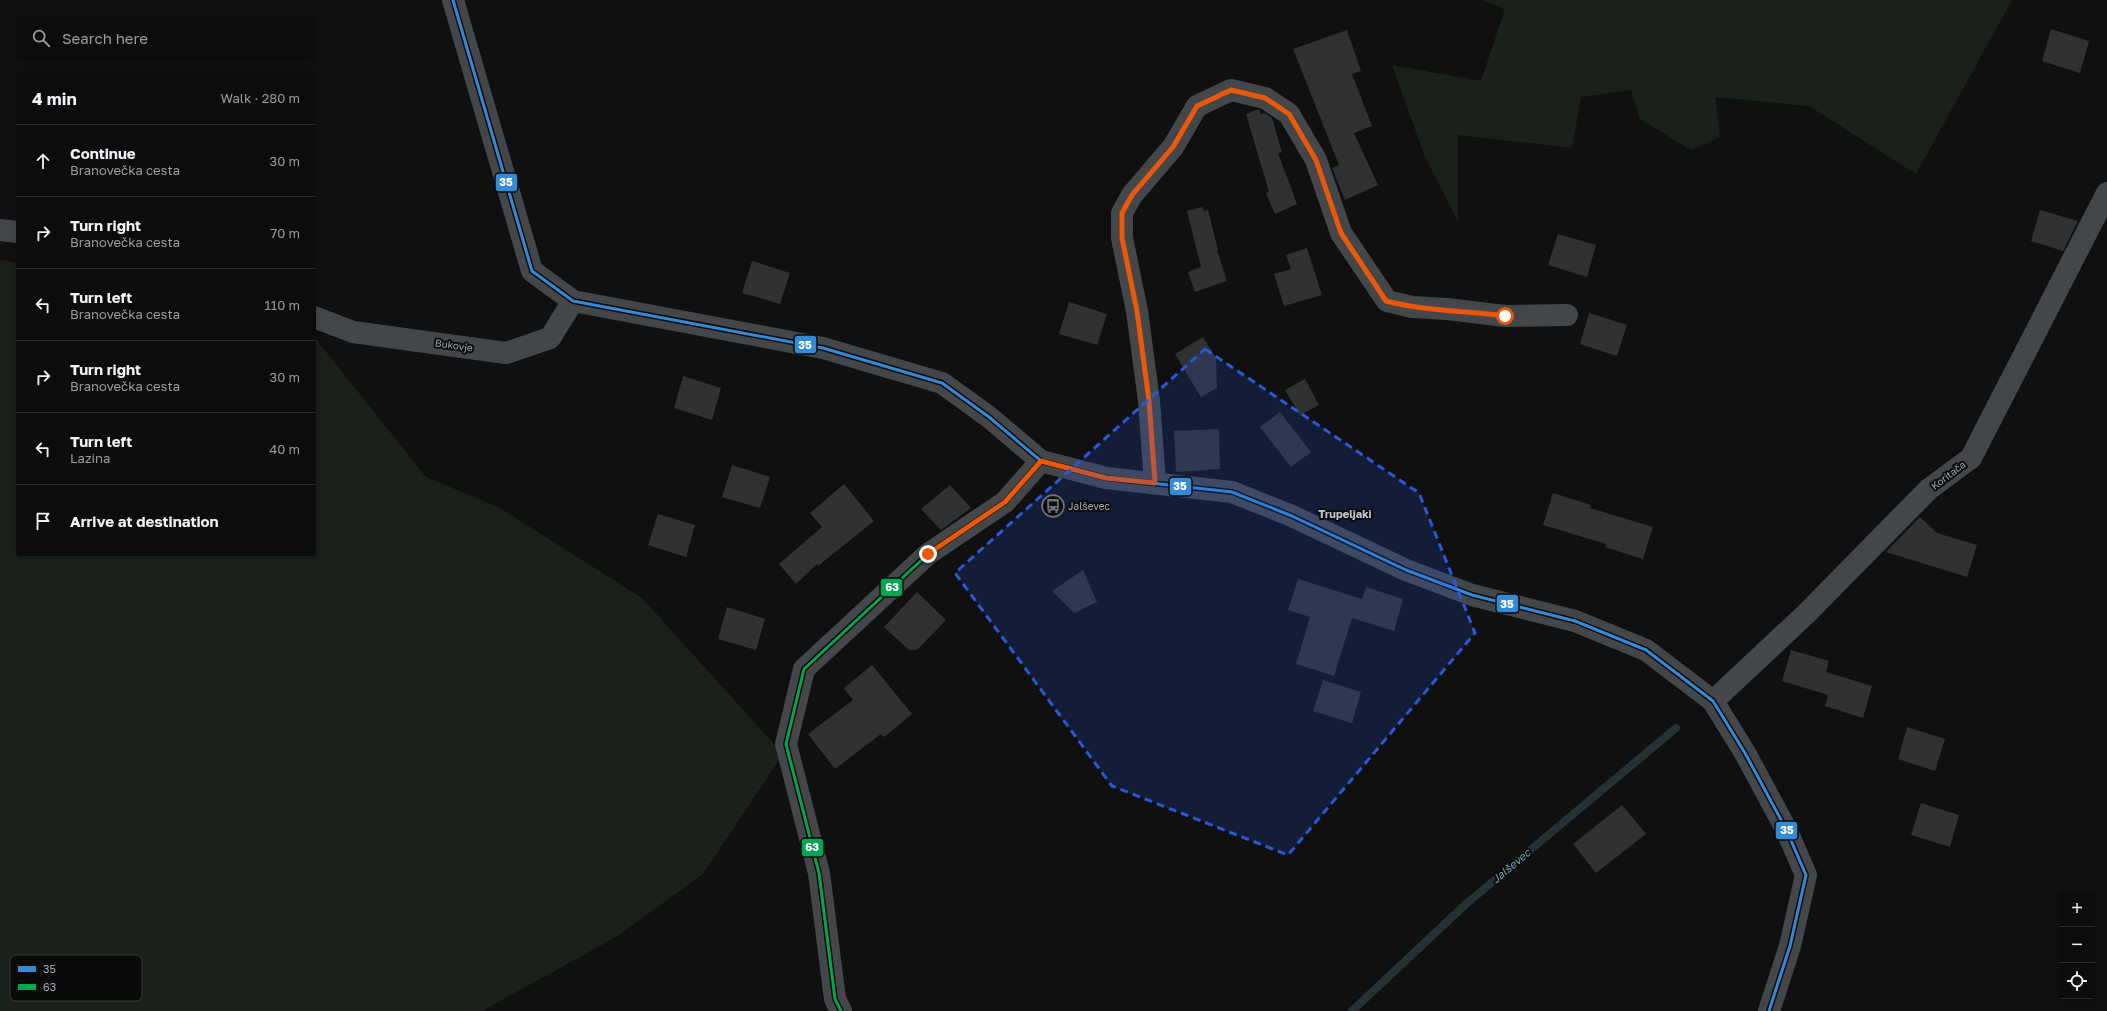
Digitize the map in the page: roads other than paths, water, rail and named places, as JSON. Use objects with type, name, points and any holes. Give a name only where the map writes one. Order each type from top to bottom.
[{"type":"street","points":[[453,0],[532,271],[573,301],[823,348],[942,383],[989,417],[1041,461],[1106,478],[1232,492],[1292,516],[1406,570],[1472,595],[1575,621],[1646,650],[1713,701],[1745,753],[1786,829],[1806,875],[1790,946],[1769,1011]]},
{"type":"street","points":[[1155,483],[1149,401],[1137,311],[1122,238],[1122,213],[1132,195],[1173,147],[1197,106],[1231,90],[1265,98],[1289,114],[1316,160],[1341,233],[1386,301],[1412,308],[1447,309],[1505,316],[1567,315]]},
{"type":"street","name":"Koritača","points":[[1713,701],[1806,614],[1929,489],[1971,458],[2107,193]]},
{"type":"street","points":[[0,230],[16,232]]},
{"type":"street","name":"Bukovje","points":[[316,318],[353,332],[506,353],[550,338],[573,301]]},
{"type":"street","points":[[841,1011],[835,999],[819,873],[786,744],[804,669],[928,554],[1005,502],[1041,461]]},
{"type":"waterway","name":"Jalševec","points":[[1352,1011],[1466,904],[1676,728]]},
{"type":"place","name":"Jalševec","points":[[1053,506]]},
{"type":"district","name":"Trupeljaki","points":[[1345,514]]}]
